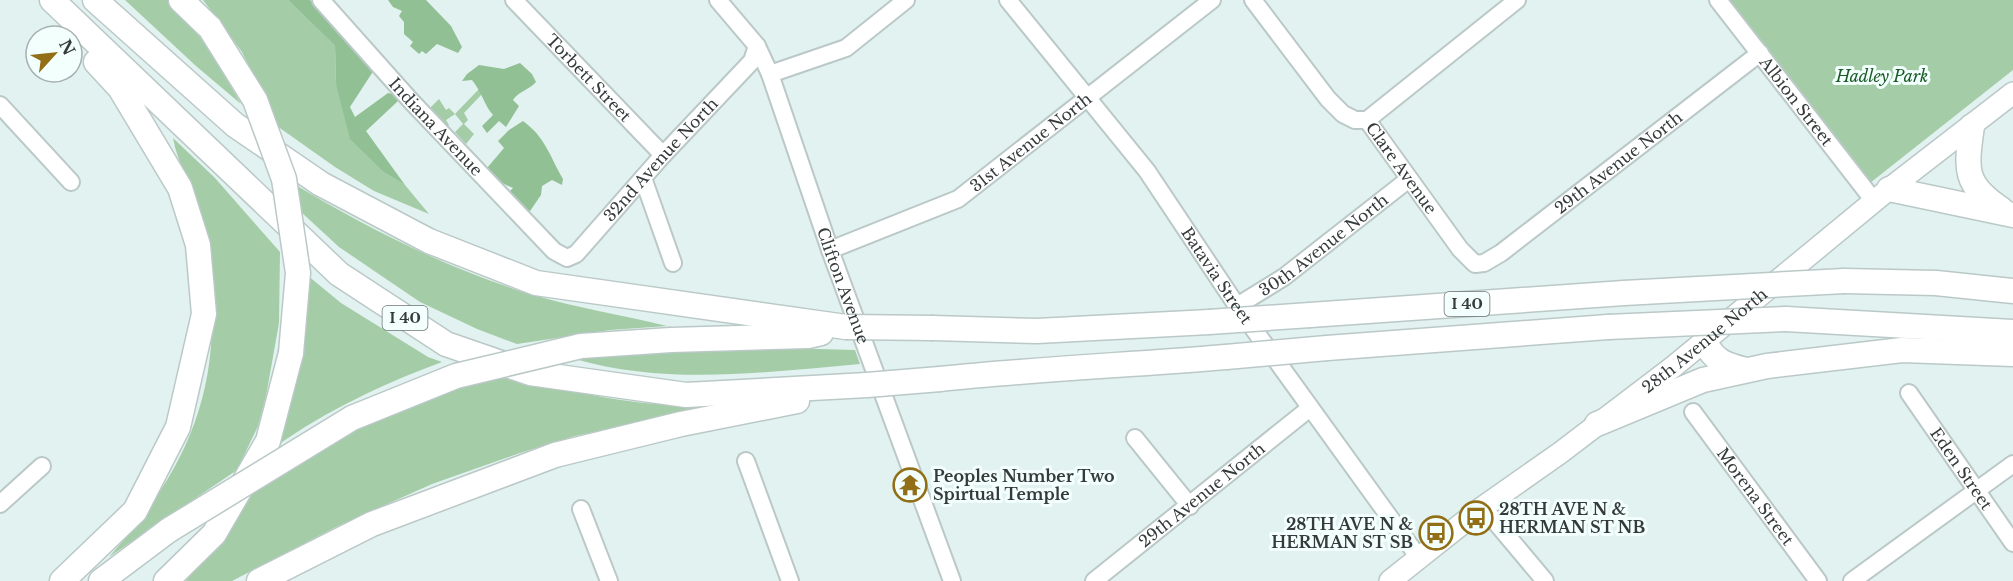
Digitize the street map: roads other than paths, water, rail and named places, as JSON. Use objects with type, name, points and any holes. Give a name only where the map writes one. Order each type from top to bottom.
[{"type":"highway","points":[[40,0],[120,88],[180,188],[198,245],[204,314],[178,428],[135,510],[62,581]]},
{"type":"highway","name":"I 40","points":[[52,0],[339,274],[446,344],[530,373],[686,395],[867,385],[1045,368],[1097,368],[1608,327],[1786,319],[2013,332]]},
{"type":"highway","name":"I 40","points":[[96,0],[235,125],[321,184],[429,240],[536,283],[845,327],[1037,331],[1844,281],[1936,283],[2013,291]]},
{"type":"highway","points":[[166,581],[214,534],[268,441],[291,353],[298,273],[284,179],[255,100],[210,28],[181,0]]},
{"type":"highway","points":[[1972,126],[1968,157],[1970,179],[1980,195],[2010,214]]},
{"type":"highway","points":[[1882,195],[2010,214]]},
{"type":"highway","points":[[101,581],[169,530],[352,418],[456,376],[581,346],[671,340],[808,336],[845,327]]},
{"type":"highway","points":[[1705,341],[1710,353],[1722,363],[1747,371]]},
{"type":"highway","points":[[1597,424],[1677,389],[1704,380],[1747,371],[1902,350],[2013,354]]},
{"type":"highway","points":[[259,581],[372,524],[555,455],[681,424],[867,385]]},
{"type":"main road","name":"28th Avenue North","points":[[1390,581],[1483,507],[1705,341],[1882,195],[2013,93]]},
{"type":"street","name":"Indiana Avenue","points":[[321,0],[411,101],[555,251]]},
{"type":"street","name":"Torbett Street","points":[[514,0],[663,155]]},
{"type":"street","name":"Clifton Avenue","points":[[718,0],[757,46],[770,74],[830,250],[952,581]]},
{"type":"street","points":[[770,74],[846,48],[906,0]]},
{"type":"street","name":"Batavia Street","points":[[1008,0],[1147,171],[1237,306],[1419,558]]},
{"type":"street","name":"31st Avenue North","points":[[830,250],[958,199],[1212,0]]},
{"type":"street","name":"Clare Avenue","points":[[1253,0],[1328,99],[1343,114],[1355,120],[1367,120],[1467,258],[1475,264]]},
{"type":"street","points":[[1367,120],[1517,0]]},
{"type":"street","name":"Albion Street","points":[[1718,0],[1760,53],[1882,195]]},
{"type":"street","name":"32nd Avenue North","points":[[555,251],[567,258],[576,254],[663,155],[752,61],[757,46]]},
{"type":"street","name":"29th Avenue North","points":[[1475,264],[1484,263],[1501,253],[1760,53]]},
{"type":"street","points":[[0,105],[71,182]]},
{"type":"street","points":[[643,178],[673,263]]},
{"type":"street","name":"30th Avenue North","points":[[1237,306],[1284,276],[1408,178]]},
{"type":"street","name":"Eden Street","points":[[1909,393],[2013,543]]},
{"type":"street","name":"29th Avenue North","points":[[1094,581],[1310,408]]},
{"type":"street","name":"Morena Street","points":[[1693,412],[1818,581]]},
{"type":"street","points":[[1135,438],[1190,506]]},
{"type":"street","points":[[746,460],[790,581]]},
{"type":"street","points":[[1852,581],[2013,464]]},
{"type":"street","points":[[0,504],[42,466]]},
{"type":"street","points":[[1483,507],[1545,581]]},
{"type":"street","points":[[581,509],[609,581]]},
{"type":"place","name":"Peoples Number Two Spirtual Temple","points":[[910,485]]},
{"type":"place","name":"28TH AVE N & HERMAN ST NB","points":[[1476,518]]},
{"type":"place","name":"28TH AVE N & HERMAN ST SB","points":[[1436,533]]},
{"type":"park label","name":"Hadley Park","points":[[1882,76]]}]
